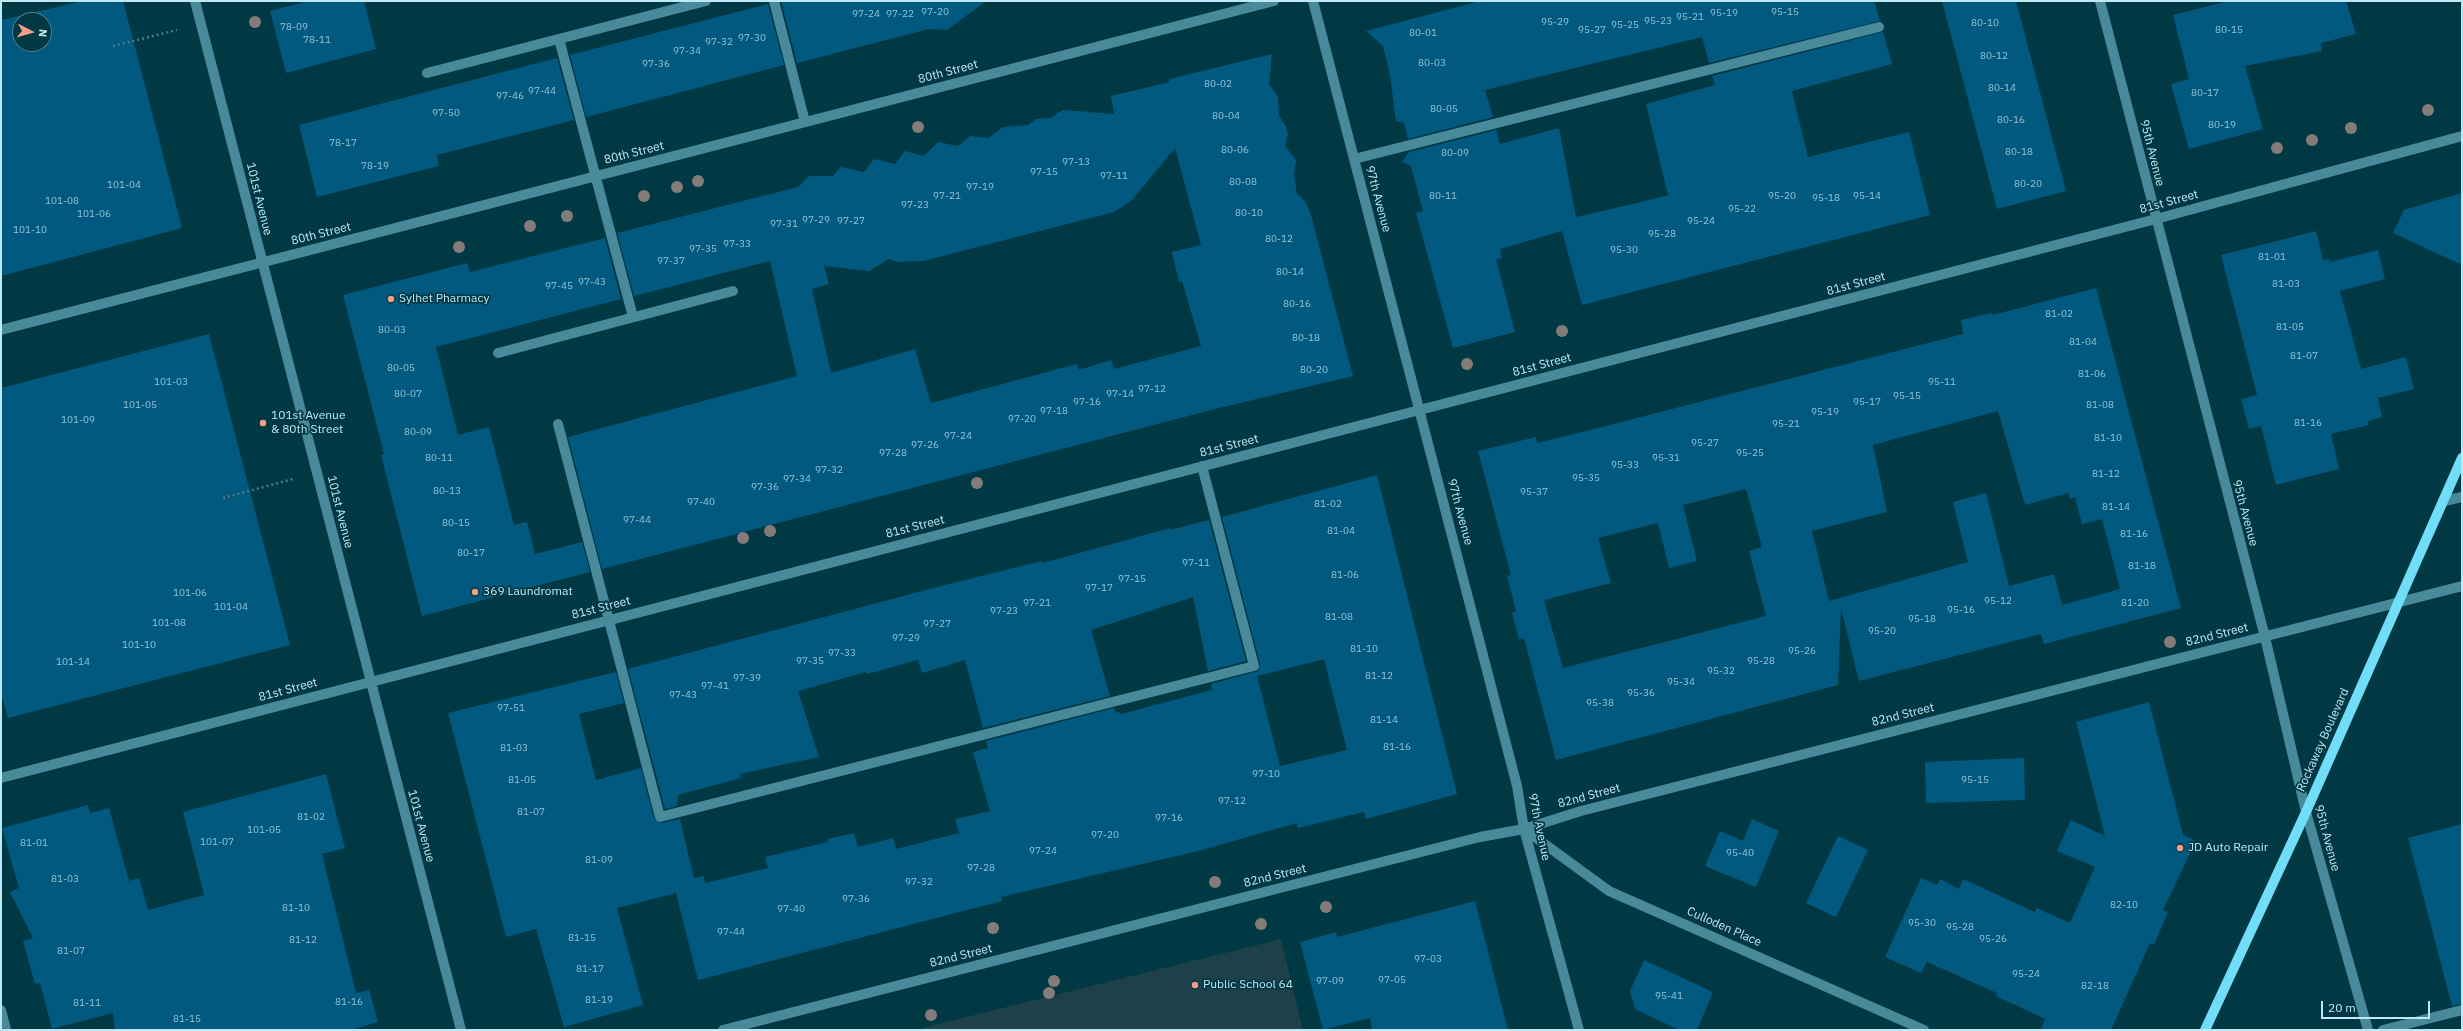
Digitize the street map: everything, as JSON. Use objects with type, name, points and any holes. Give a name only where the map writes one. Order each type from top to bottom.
[{"type":"main road","name":"Rockaway Boulevard","points":[[2205,1030],[2306,812],[2400,602],[2462,458]]},
{"type":"street","name":"101st Avenue","points":[[195,1],[461,1030]]},
{"type":"street","points":[[426,73],[706,1]]},
{"type":"street","points":[[774,1],[805,122]]},
{"type":"street","name":"80th Street","points":[[1,330],[1274,1]]},
{"type":"street","name":"97th Avenue","points":[[1313,1],[1517,786],[1524,829],[1579,1030]]},
{"type":"street","name":"95th Avenue","points":[[2100,1],[2265,637],[2306,812],[2368,1030]]},
{"type":"street","points":[[1354,159],[1879,27]]},
{"type":"street","points":[[559,39],[633,317]]},
{"type":"street","name":"81st Street","points":[[1,778],[370,681],[2156,220],[2462,136]]},
{"type":"street","points":[[498,353],[734,291]]},
{"type":"street","points":[[558,424],[660,817],[1254,666],[1202,466]]},
{"type":"street","points":[[2444,501],[2462,497]]},
{"type":"street","name":"82nd Street","points":[[723,1030],[1480,837],[1524,829],[1589,809],[2462,586]]},
{"type":"street","name":"Culloden Place","points":[[1524,829],[1609,891],[1924,1030]]},
{"type":"street","points":[[1,1010],[6,1030]]},
{"type":"street","points":[[2383,1030],[2462,1010]]},
{"type":"path","points":[[113,46],[201,24]]},
{"type":"path","points":[[223,498],[316,473]]},
{"type":"shaded area","name":"Public School 64","points":[[1281,939],[1303,1030],[914,1030]]},
{"type":"building","points":[[83,1],[123,1],[182,228],[1,276],[1,20],[12,17],[12,52],[52,52],[52,12],[36,12]]},
{"type":"building","points":[[309,1],[364,1],[376,49],[286,73],[270,11]]},
{"type":"building","points":[[781,1],[986,1],[947,30],[929,29],[797,63]]},
{"type":"building","points":[[1480,1],[1874,1],[1880,21],[1709,63],[1702,37],[1485,90],[1493,117],[1408,139],[1404,123],[1396,121],[1390,75],[1383,46],[1366,31]]},
{"type":"building","points":[[1942,1],[2016,1],[2066,191],[1997,209]]},
{"type":"building","points":[[2229,1],[2346,1],[2356,34],[2321,43],[2322,51],[2245,66],[2263,129],[2189,149],[2171,84],[2189,79],[2173,15]]},
{"type":"building","points":[[768,4],[784,65],[586,117],[570,55]]},
{"type":"building","points":[[1883,32],[1892,64],[1792,91],[1808,157],[1909,132],[1930,215],[1582,305],[1562,231],[1500,249],[1502,258],[1496,259],[1515,332],[1453,348],[1416,213],[1423,211],[1411,166],[1402,162],[1409,152],[1496,130],[1500,144],[1559,128],[1576,217],[1641,202],[1668,195],[1646,104],[1715,85],[1712,76]]},
{"type":"building","points":[[1272,54],[1269,84],[1278,97],[1279,116],[1286,126],[1288,134],[1285,146],[1296,160],[1294,176],[1297,194],[1305,201],[1311,215],[1353,376],[1215,409],[602,569],[568,437],[797,376],[770,261],[634,296],[617,233],[798,187],[809,176],[833,176],[841,167],[864,172],[874,159],[895,164],[905,151],[924,156],[938,142],[958,146],[970,136],[989,138],[1003,127],[1028,125],[1036,119],[1050,118],[1063,110],[1114,114],[1111,96],[1170,82],[1169,79]],"holes":[[[1175,148],[1201,245],[1172,252],[1179,282],[1182,281],[1201,346],[1114,369],[1111,360],[1079,370],[1077,364],[931,403],[915,349],[831,373],[812,289],[829,284],[824,266],[869,271],[889,259],[897,262],[923,261],[1114,212],[1132,200]]]},
{"type":"building","points":[[557,58],[574,120],[437,155],[439,166],[317,197],[299,125]]},
{"type":"building","points":[[2462,193],[2462,265],[2393,233],[2404,210]]},
{"type":"building","points":[[2316,231],[2323,260],[2329,259],[2330,262],[2378,250],[2385,279],[2340,291],[2361,369],[2406,357],[2414,389],[2378,398],[2382,417],[2368,421],[2369,425],[2331,434],[2339,469],[2276,485],[2261,426],[2249,429],[2241,399],[2257,395],[2221,255]]},
{"type":"building","points":[[605,238],[621,299],[436,347],[458,435],[489,427],[514,525],[527,522],[535,554],[582,542],[590,572],[422,616],[381,455],[384,454],[343,295],[467,263],[470,272]]},
{"type":"building","points":[[2096,288],[2181,608],[2044,644],[2041,634],[1859,681],[1841,608],[1838,685],[1556,760],[1524,638],[1519,639],[1512,613],[1516,611],[1507,576],[1511,575],[1478,451],[1536,437],[1537,443],[1963,334],[1961,320],[1992,313],[1993,315]],"holes":[[[1998,411],[2025,505],[2068,493],[2070,499],[2075,497],[2082,524],[2102,519],[2120,589],[2062,605],[2054,574],[2009,586],[1986,493],[1953,502],[1968,562],[1829,601],[1812,531],[1887,512],[1873,445]],[[1746,489],[1762,547],[1749,551],[1766,616],[1563,668],[1544,600],[1611,583],[1598,538],[1658,523],[1669,568],[1697,561],[1683,505]]]},
{"type":"building","points":[[209,334],[290,645],[8,718],[1,693],[1,388]]},
{"type":"building","points":[[1377,475],[1457,794],[1366,819],[1364,812],[1298,828],[1297,823],[1198,851],[1001,897],[1002,901],[698,980],[676,893],[617,908],[643,1005],[564,1027],[536,929],[506,937],[448,713],[616,672],[624,703],[579,714],[596,780],[641,768],[654,819],[661,823],[680,819],[694,878],[704,876],[705,883],[768,868],[765,857],[828,842],[827,839],[854,833],[858,847],[893,838],[896,849],[959,833],[955,819],[990,811],[973,752],[988,748],[986,741],[1114,708],[1116,713],[1120,712],[1121,714],[1212,690],[1211,684],[1258,671],[1260,664],[1222,517]],"holes":[[[1324,659],[1347,750],[1280,766],[1257,676]]]},
{"type":"building","points":[[1209,520],[1246,661],[1208,671],[1193,597],[1091,630],[1110,696],[983,728],[965,660],[922,673],[918,660],[867,674],[866,672],[798,691],[819,757],[740,774],[741,778],[678,795],[677,806],[665,809],[628,669],[945,585],[1042,561],[1043,563],[1170,528],[1170,530]]},
{"type":"building","points":[[2149,702],[2183,835],[2196,841],[2163,910],[2168,912],[2154,945],[2150,943],[2111,1030],[2041,1030],[2045,1019],[1996,996],[1997,993],[1927,962],[1921,973],[1885,957],[1921,878],[1937,885],[1940,879],[1959,889],[1963,879],[2035,912],[2036,908],[2070,923],[2095,867],[2057,851],[2071,820],[2105,836],[2076,722]]},
{"type":"building","points":[[2024,758],[2025,800],[1926,803],[1925,762]]},
{"type":"building","points":[[326,774],[345,848],[322,854],[356,993],[369,990],[378,1022],[351,1030],[115,1030],[113,1013],[52,1029],[40,983],[35,984],[23,941],[33,938],[10,892],[19,888],[2,828],[88,805],[90,813],[109,808],[129,881],[139,878],[148,910],[204,895],[183,812]]},
{"type":"building","points":[[1752,819],[1779,831],[1756,887],[1705,866],[1720,831],[1743,841]]},
{"type":"building","points":[[2462,824],[2462,1004],[2452,1006],[2408,838]]},
{"type":"building","points":[[1838,836],[1868,850],[1836,917],[1806,903]]},
{"type":"building","points":[[1475,901],[1508,1030],[1372,1030],[1370,1018],[1323,1030],[1300,942],[1336,932],[1337,937]]},
{"type":"building","points":[[1644,960],[1713,992],[1697,1030],[1679,1030],[1635,1009],[1630,991]]},
{"type":"place","name":"Sylhet Pharmacy","points":[[391,299]]},
{"type":"place","name":"101st Avenue & 80th Street","points":[[263,423]]},
{"type":"place","name":"369 Laundromat","points":[[475,592]]},
{"type":"place","name":"JD Auto Repair","points":[[2180,848]]},
{"type":"place","name":"Public School 64","points":[[1195,985]]}]
